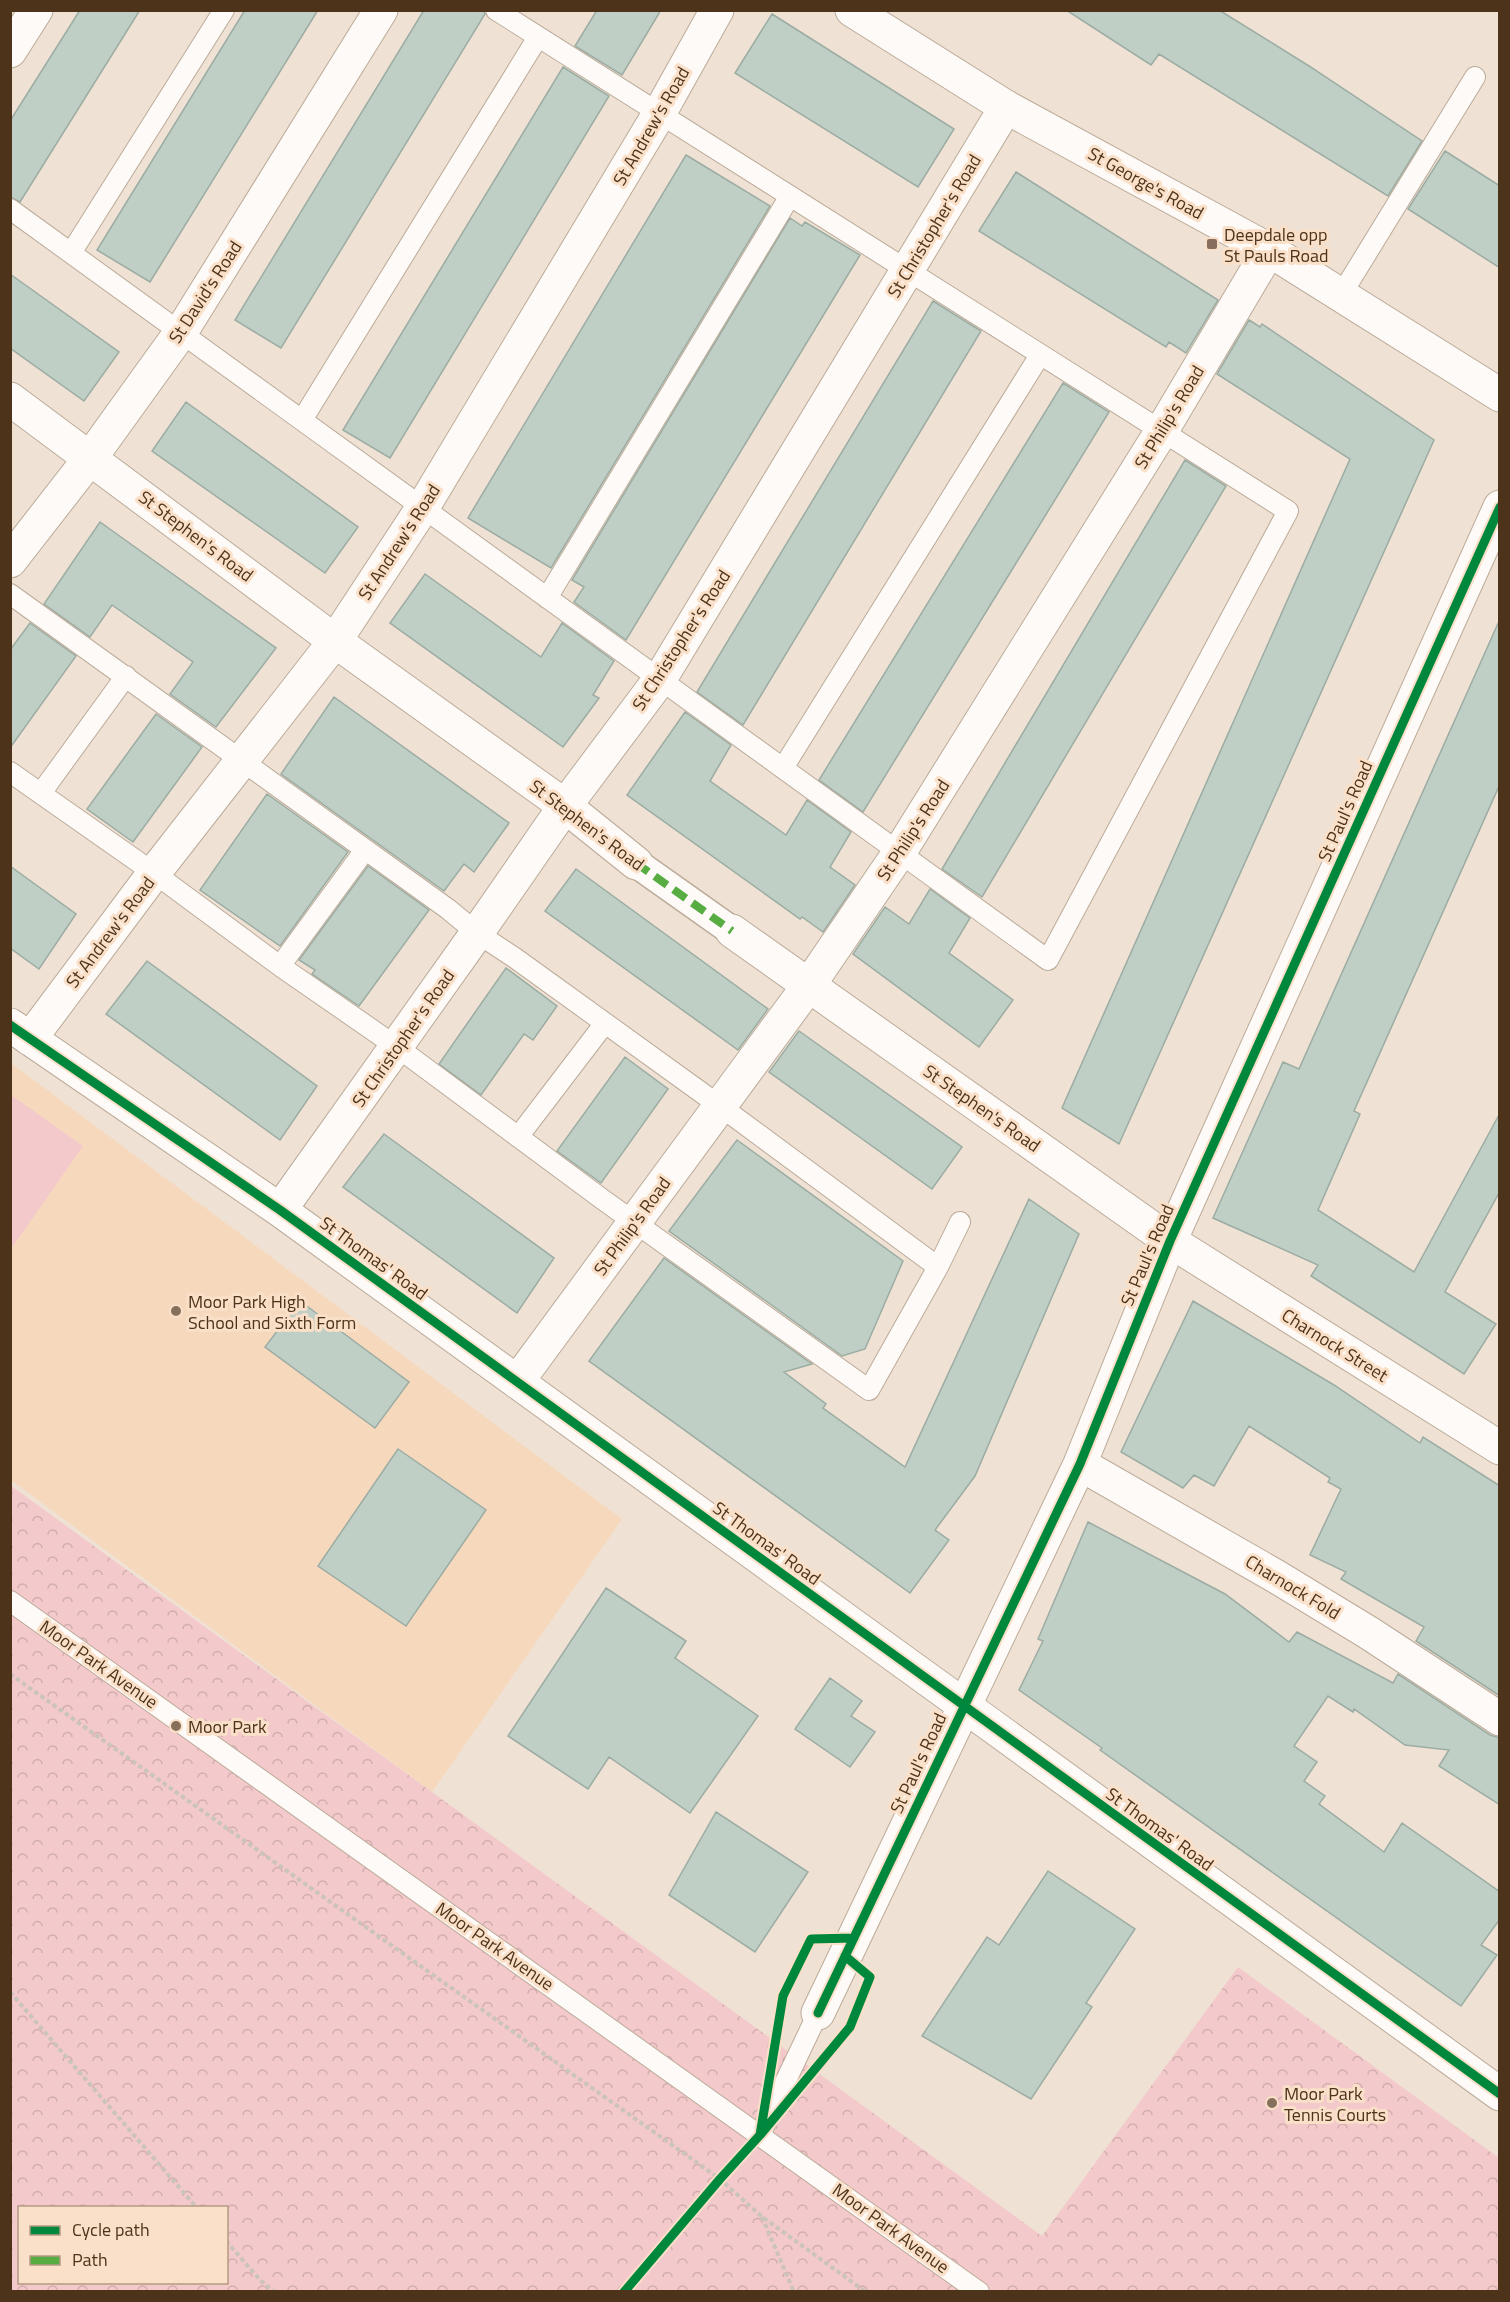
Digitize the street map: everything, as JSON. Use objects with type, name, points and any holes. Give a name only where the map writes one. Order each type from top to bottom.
[{"type":"street","points":[[10,51],[36,10]]},
{"type":"street","name":"St David's Road","points":[[10,561],[91,457],[181,332],[381,10]]},
{"type":"street","name":"St Andrew's Road","points":[[20,1032],[154,873],[335,641],[423,507],[659,114],[717,10]]},
{"type":"street","name":"St George's Road","points":[[852,10],[1006,107],[1269,250],[1500,394]]},
{"type":"street","name":"St Christopher's Road","points":[[280,1210],[565,806],[660,679],[1006,107]]},
{"type":"street","name":"St Philip's Road","points":[[517,1382],[809,985],[899,854],[1161,432],[1269,250]]},
{"type":"street","name":"St Stephen's Road","points":[[10,399],[91,457],[335,641],[565,806],[636,863],[1170,1241]]},
{"type":"street","name":"St Paul's Road","points":[[818,2013],[1080,1464],[1170,1241],[1500,507]]},
{"type":"street","name":"St Thomas' Road","points":[[20,1032],[280,1210],[964,1705],[1498,2087]]},
{"type":"street","name":"Charnock Street","points":[[1170,1241],[1496,1435]]},
{"type":"street","name":"Charnock Fold","points":[[1080,1464],[1277,1577],[1369,1633],[1500,1719]]},
{"type":"lane","points":[[71,253],[224,10]]},
{"type":"lane","points":[[10,209],[1048,960],[1288,511],[496,10]]},
{"type":"lane","points":[[302,420],[538,37]]},
{"type":"lane","points":[[1341,295],[1475,77]]},
{"type":"lane","points":[[547,598],[790,196]]},
{"type":"lane","points":[[783,768],[1040,355]]},
{"type":"lane","points":[[10,594],[243,760],[477,933],[720,1106],[938,1267]]},
{"type":"lane","points":[[41,793],[126,676]]},
{"type":"lane","points":[[10,772],[397,1047],[869,1390],[938,1267],[960,1222]]},
{"type":"lane","points":[[280,966],[365,850]]},
{"type":"lane","points":[[518,1137],[605,1023]]},
{"type":"lane","name":"Moor Park Avenue","points":[[10,1601],[979,2292]]},
{"type":"lane","points":[[760,2135],[818,2013]]},
{"type":"path","points":[[10,1674],[720,2179],[761,2216],[866,2292]]},
{"type":"path","points":[[10,1992],[195,2206]]},
{"type":"path","points":[[712,2187],[760,2135]]},
{"type":"path","points":[[761,2216],[794,2292]]},
{"type":"path","points":[[228,2243],[261,2281],[275,2292]]},
{"type":"shaded area","name":"Moor Park High School and Sixth Form","points":[[11,1063],[622,1519],[432,1792],[11,1480]]},
{"type":"green space","points":[[11,1095],[83,1146],[11,1249]]},
{"type":"green space","name":"Moor Park","points":[[10,1485],[1042,2236],[1238,1967],[1499,2158],[1499,2291],[11,2291]]},
{"type":"building","points":[[80,10],[140,10],[20,202],[10,197],[10,121]]},
{"type":"building","points":[[245,10],[318,10],[150,282],[97,250]]},
{"type":"building","points":[[424,10],[484,10],[485,14],[281,348],[235,320]]},
{"type":"building","points":[[597,10],[661,10],[622,75],[575,46]]},
{"type":"building","points":[[1066,10],[1219,10],[1422,141],[1388,196],[1159,54],[1151,65]]},
{"type":"building","points":[[772,14],[954,129],[918,187],[735,73]]},
{"type":"building","points":[[563,67],[609,96],[390,458],[343,430]]},
{"type":"building","points":[[1445,151],[1500,186],[1500,268],[1408,209]]},
{"type":"building","points":[[686,155],[770,206],[551,568],[468,518]]},
{"type":"building","points":[[1016,172],[1218,300],[1186,353],[1169,342],[1166,347],[979,231]]},
{"type":"building","points":[[790,218],[802,226],[805,222],[860,255],[626,640],[574,602],[584,587],[572,580]]},
{"type":"building","points":[[10,274],[119,352],[84,401],[10,348]]},
{"type":"building","points":[[933,301],[981,331],[743,725],[697,692]]},
{"type":"building","points":[[1249,320],[1260,327],[1262,324],[1434,440],[1119,1144],[1062,1108],[1350,459],[1217,374]]},
{"type":"building","points":[[1063,383],[1109,412],[863,812],[819,780]]},
{"type":"building","points":[[186,402],[358,527],[325,573],[152,451]]},
{"type":"building","points":[[1185,460],[1226,486],[982,897],[942,869]]},
{"type":"building","points":[[100,522],[276,648],[216,727],[170,694],[193,662],[112,605],[90,637],[44,604]]},
{"type":"building","points":[[425,574],[541,657],[562,623],[614,661],[593,695],[599,698],[563,747],[390,623]]},
{"type":"building","points":[[1500,619],[1500,784],[1354,1111],[1360,1114],[1318,1210],[1414,1272],[1500,1113],[1500,1191],[1445,1292],[1496,1324],[1464,1374],[1311,1276],[1318,1265],[1213,1218],[1283,1062],[1299,1069]]},
{"type":"building","points":[[30,623],[76,656],[10,748],[10,650]]},
{"type":"building","points":[[334,697],[509,823],[474,872],[464,864],[444,891],[281,774]]},
{"type":"building","points":[[685,712],[731,745],[710,781],[786,835],[807,800],[851,832],[830,867],[855,885],[823,932],[802,917],[800,919],[627,795]]},
{"type":"building","points":[[156,714],[202,747],[133,842],[87,809]]},
{"type":"building","points":[[267,794],[348,852],[280,946],[200,890]]},
{"type":"building","points":[[10,866],[76,914],[39,969],[10,948]]},
{"type":"building","points":[[368,866],[429,910],[359,1006],[312,974],[315,970],[299,960]]},
{"type":"building","points":[[576,869],[768,1009],[738,1050],[545,911]]},
{"type":"building","points":[[930,889],[970,918],[949,953],[1013,1000],[979,1047],[853,954],[885,907],[909,924]]},
{"type":"building","points":[[147,961],[317,1086],[280,1140],[106,1014]]},
{"type":"building","points":[[506,968],[557,1006],[533,1040],[524,1034],[481,1095],[439,1064]]},
{"type":"building","points":[[799,1031],[962,1147],[932,1189],[769,1072]]},
{"type":"building","points":[[625,1057],[668,1089],[601,1183],[557,1151]]},
{"type":"building","points":[[384,1134],[554,1258],[517,1313],[343,1187]]},
{"type":"building","points":[[737,1140],[903,1261],[865,1349],[842,1356],[669,1231]]},
{"type":"building","points":[[1029,1199],[1079,1234],[975,1476],[935,1530],[949,1540],[910,1593],[589,1361],[664,1258],[812,1364],[784,1372],[826,1404],[823,1408],[905,1467]]},
{"type":"building","points":[[300,1301],[409,1382],[375,1428],[265,1347]]},
{"type":"building","points":[[1193,1301],[1334,1385],[1420,1443],[1423,1437],[1500,1486],[1500,1696],[1416,1641],[1424,1627],[1341,1579],[1346,1572],[1310,1555],[1341,1489],[1328,1482],[1330,1478],[1249,1426],[1214,1486],[1194,1475],[1183,1488],[1121,1452]]},
{"type":"building","points":[[398,1449],[486,1510],[406,1626],[318,1566]]},
{"type":"building","points":[[1088,1522],[1225,1594],[1289,1642],[1297,1632],[1393,1683],[1398,1674],[1490,1735],[1500,1738],[1500,1805],[1439,1766],[1449,1750],[1405,1745],[1354,1709],[1353,1712],[1328,1696],[1294,1746],[1317,1762],[1304,1781],[1325,1796],[1319,1804],[1384,1852],[1402,1823],[1500,1892],[1500,1919],[1481,1945],[1497,1955],[1461,2006],[1019,1690],[1043,1641],[1038,1639]]},
{"type":"building","points":[[606,1588],[686,1641],[675,1658],[758,1716],[690,1813],[609,1757],[588,1789],[508,1736]]},
{"type":"building","points":[[830,1678],[862,1701],[851,1716],[875,1732],[850,1767],[795,1729]]},
{"type":"building","points":[[716,1812],[808,1872],[755,1952],[669,1895]]},
{"type":"building","points":[[1048,1871],[1135,1929],[1086,2003],[1092,2007],[1031,2099],[922,2036],[987,1937],[999,1945]]},
{"type":"marked path","points":[[636,863],[732,931]]},
{"type":"cycle path","points":[[818,2013],[1080,1464],[1170,1241],[1500,507]]},
{"type":"cycle path","points":[[10,1025],[280,1210],[1500,2094]]},
{"type":"cycle path","points":[[760,2135],[783,1996],[811,1939],[854,1938]]},
{"type":"cycle path","points":[[624,2292],[850,2027],[870,1977],[845,1956]]},
{"type":"place","name":"Deepdale opp St Pauls Road","points":[[1212,244]]},
{"type":"place","name":"Moor Park High School and Sixth Form","points":[[176,1311]]},
{"type":"place","name":"Moor Park","points":[[176,1726]]},
{"type":"place","name":"Moor Park Tennis Courts","points":[[1272,2103]]}]
